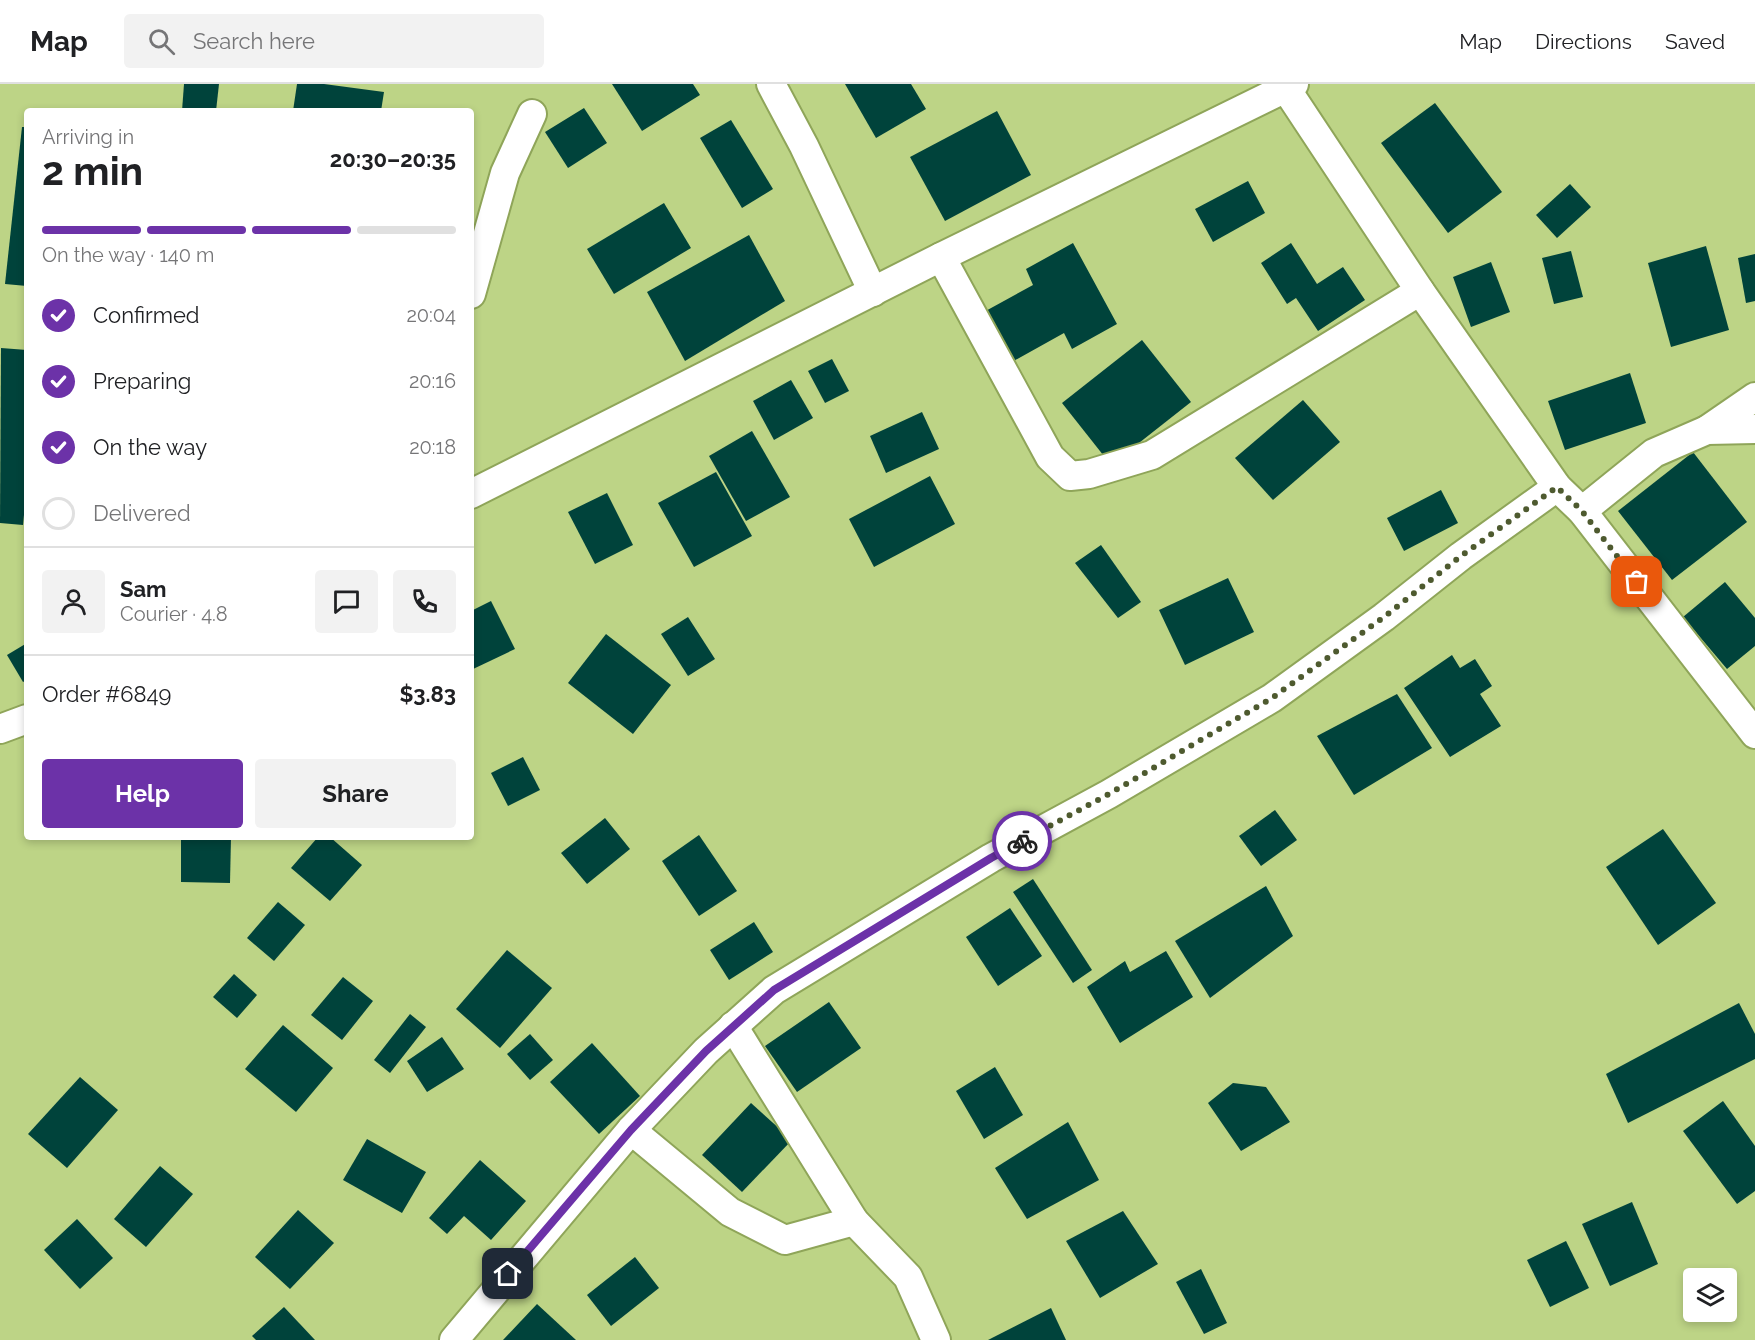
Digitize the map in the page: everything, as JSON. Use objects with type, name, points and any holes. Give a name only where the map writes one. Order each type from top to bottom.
[{"type":"street","points":[[771,84],[804,146],[873,292]]},
{"type":"street","points":[[474,492],[941,257],[1288,86],[1419,291],[1557,487],[1582,511],[1755,734]]},
{"type":"street","points":[[474,283],[504,173],[532,114]]},
{"type":"street","points":[[941,257],[1050,457],[1070,476],[1089,474],[1152,455],[1419,291]]},
{"type":"street","points":[[1582,511],[1654,453],[1707,430],[1755,397]]},
{"type":"street","points":[[1707,430],[1755,429]]},
{"type":"street","points":[[454,1340],[631,1130],[706,1051],[774,990],[991,858],[1109,794],[1272,698],[1557,487]]},
{"type":"street","points":[[0,729],[24,720]]},
{"type":"street","points":[[733,1026],[854,1221],[908,1277],[936,1340]]},
{"type":"street","points":[[631,1130],[730,1212],[785,1240],[854,1221]]},
{"type":"building","points":[[184,84],[219,84],[216,108],[182,108]]},
{"type":"building","points":[[297,84],[324,84],[384,92],[381,108],[293,108]]},
{"type":"building","points":[[612,84],[693,84],[700,95],[642,131]]},
{"type":"building","points":[[845,84],[911,84],[926,109],[876,138]]},
{"type":"building","points":[[1435,103],[1502,192],[1448,233],[1381,143]]},
{"type":"building","points":[[584,108],[607,143],[568,168],[545,132]]},
{"type":"building","points":[[997,111],[1031,175],[945,221],[910,157]]},
{"type":"building","points":[[731,120],[773,189],[742,208],[700,138]]},
{"type":"building","points":[[22,127],[24,127],[24,286],[5,284]]},
{"type":"building","points":[[1248,181],[1265,213],[1213,242],[1195,209]]},
{"type":"building","points":[[1570,184],[1591,207],[1557,238],[1536,215]]},
{"type":"building","points":[[664,203],[691,248],[614,294],[587,249]]},
{"type":"building","points":[[749,235],[785,301],[685,361],[647,292]]},
{"type":"building","points":[[1073,243],[1117,324],[1072,349],[1064,333],[1010,363],[982,313],[1033,285],[1026,269]]},
{"type":"building","points":[[1291,243],[1317,284],[1343,267],[1365,300],[1318,331],[1296,298],[1287,304],[1261,263]]},
{"type":"building","points":[[1706,246],[1729,330],[1671,347],[1648,263]]},
{"type":"building","points":[[1571,251],[1583,297],[1554,304],[1542,258]]},
{"type":"building","points":[[1755,254],[1755,301],[1746,303],[1738,258]]},
{"type":"building","points":[[1491,262],[1510,312],[1471,327],[1453,277]]},
{"type":"building","points":[[1142,340],[1191,402],[1111,465],[1062,403]]},
{"type":"building","points":[[1,348],[24,350],[24,515],[23,525],[0,523]]},
{"type":"building","points":[[832,359],[849,391],[825,403],[808,371]]},
{"type":"building","points":[[1630,373],[1646,423],[1565,450],[1548,401]]},
{"type":"building","points":[[791,380],[813,418],[774,440],[753,401]]},
{"type":"building","points":[[1303,400],[1340,442],[1273,500],[1235,458]]},
{"type":"building","points":[[922,412],[939,449],[886,473],[870,436]]},
{"type":"building","points":[[752,431],[790,497],[746,521],[709,456]]},
{"type":"building","points":[[1693,452],[1747,522],[1672,580],[1618,511]]},
{"type":"building","points":[[716,472],[752,536],[694,567],[658,503]]},
{"type":"building","points":[[930,476],[955,524],[874,567],[849,519]]},
{"type":"building","points":[[1441,490],[1458,523],[1404,551],[1387,518]]},
{"type":"building","points":[[607,493],[633,545],[595,564],[568,512]]},
{"type":"building","points":[[1101,545],[1141,602],[1118,618],[1075,563]]},
{"type":"building","points":[[1228,578],[1254,632],[1185,665],[1159,610]]},
{"type":"building","points":[[1725,582],[1755,618],[1755,646],[1727,669],[1683,617]]},
{"type":"building","points":[[491,601],[515,649],[474,669],[474,610]]},
{"type":"building","points":[[688,617],[715,659],[688,676],[661,634]]},
{"type":"building","points":[[606,634],[671,685],[633,734],[568,683]]},
{"type":"building","points":[[24,645],[24,682],[23,682],[7,655]]},
{"type":"building","points":[[1452,655],[1460,668],[1475,659],[1492,686],[1480,694],[1501,726],[1450,757],[1404,688]]},
{"type":"building","points":[[1397,694],[1432,748],[1354,795],[1317,736]]},
{"type":"building","points":[[523,757],[540,790],[508,806],[491,773]]},
{"type":"building","points":[[1275,810],[1297,840],[1261,866],[1239,836]]},
{"type":"building","points":[[605,818],[630,849],[587,884],[561,853]]},
{"type":"building","points":[[1663,829],[1716,903],[1658,945],[1606,867]]},
{"type":"building","points":[[699,835],[737,891],[699,916],[662,861]]},
{"type":"building","points":[[181,840],[231,840],[230,883],[181,882]]},
{"type":"building","points":[[315,840],[333,840],[362,865],[330,901],[291,868]]},
{"type":"building","points":[[1033,879],[1092,970],[1073,983],[1013,892]]},
{"type":"building","points":[[1266,886],[1293,936],[1210,998],[1175,941]]},
{"type":"building","points":[[278,902],[305,925],[274,961],[247,938]]},
{"type":"building","points":[[1010,908],[1042,956],[998,986],[966,937]]},
{"type":"building","points":[[754,922],[773,952],[729,980],[710,950]]},
{"type":"building","points":[[507,950],[552,988],[500,1048],[456,1009]]},
{"type":"building","points":[[1166,951],[1193,997],[1120,1043],[1087,987],[1125,961],[1130,972]]},
{"type":"building","points":[[234,974],[257,995],[237,1018],[213,997]]},
{"type":"building","points":[[343,977],[373,1001],[342,1040],[311,1015]]},
{"type":"building","points":[[829,1002],[861,1048],[797,1092],[765,1046]]},
{"type":"building","points":[[1739,1003],[1755,1034],[1755,1059],[1628,1123],[1606,1074]]},
{"type":"building","points":[[410,1014],[426,1027],[390,1073],[374,1060]]},
{"type":"building","points":[[283,1025],[333,1068],[296,1112],[245,1069]]},
{"type":"building","points":[[530,1034],[553,1060],[530,1080],[507,1054]]},
{"type":"building","points":[[442,1037],[464,1069],[427,1092],[407,1061]]},
{"type":"building","points":[[592,1043],[640,1096],[599,1134],[550,1082]]},
{"type":"building","points":[[995,1067],[1023,1115],[984,1139],[956,1091]]},
{"type":"building","points":[[80,1077],[118,1110],[67,1168],[28,1134]]},
{"type":"building","points":[[1233,1083],[1266,1087],[1290,1122],[1241,1151],[1208,1103]]},
{"type":"building","points":[[1723,1101],[1755,1146],[1755,1191],[1737,1204],[1683,1131]]},
{"type":"building","points":[[751,1103],[792,1140],[742,1192],[702,1155]]},
{"type":"building","points":[[1068,1122],[1099,1180],[1027,1219],[995,1168]]},
{"type":"building","points":[[367,1139],[426,1172],[402,1213],[343,1180]]},
{"type":"building","points":[[480,1160],[526,1201],[491,1240],[464,1216],[447,1234],[429,1218]]},
{"type":"building","points":[[160,1166],[193,1194],[146,1247],[114,1219]]},
{"type":"building","points":[[1632,1202],[1658,1264],[1610,1286],[1582,1224]]},
{"type":"building","points":[[298,1210],[334,1243],[290,1289],[255,1257]]},
{"type":"building","points":[[1123,1211],[1158,1264],[1100,1298],[1066,1241]]},
{"type":"building","points":[[77,1219],[113,1258],[80,1289],[44,1250]]},
{"type":"building","points":[[1566,1241],[1589,1288],[1550,1307],[1527,1260]]},
{"type":"building","points":[[635,1257],[659,1288],[611,1326],[587,1295]]},
{"type":"building","points":[[1201,1269],[1227,1323],[1204,1334],[1176,1282]]},
{"type":"building","points":[[537,1304],[576,1340],[503,1340]]},
{"type":"building","points":[[284,1307],[315,1340],[256,1340],[252,1336]]},
{"type":"building","points":[[1051,1308],[1066,1340],[988,1340]]},
{"type":"way so far","points":[[1022,841],[1109,794],[1272,698],[1557,487],[1582,511],[1637,582]]},
{"type":"route","points":[[508,1274],[631,1130],[706,1051],[774,990],[1022,841]]}]
